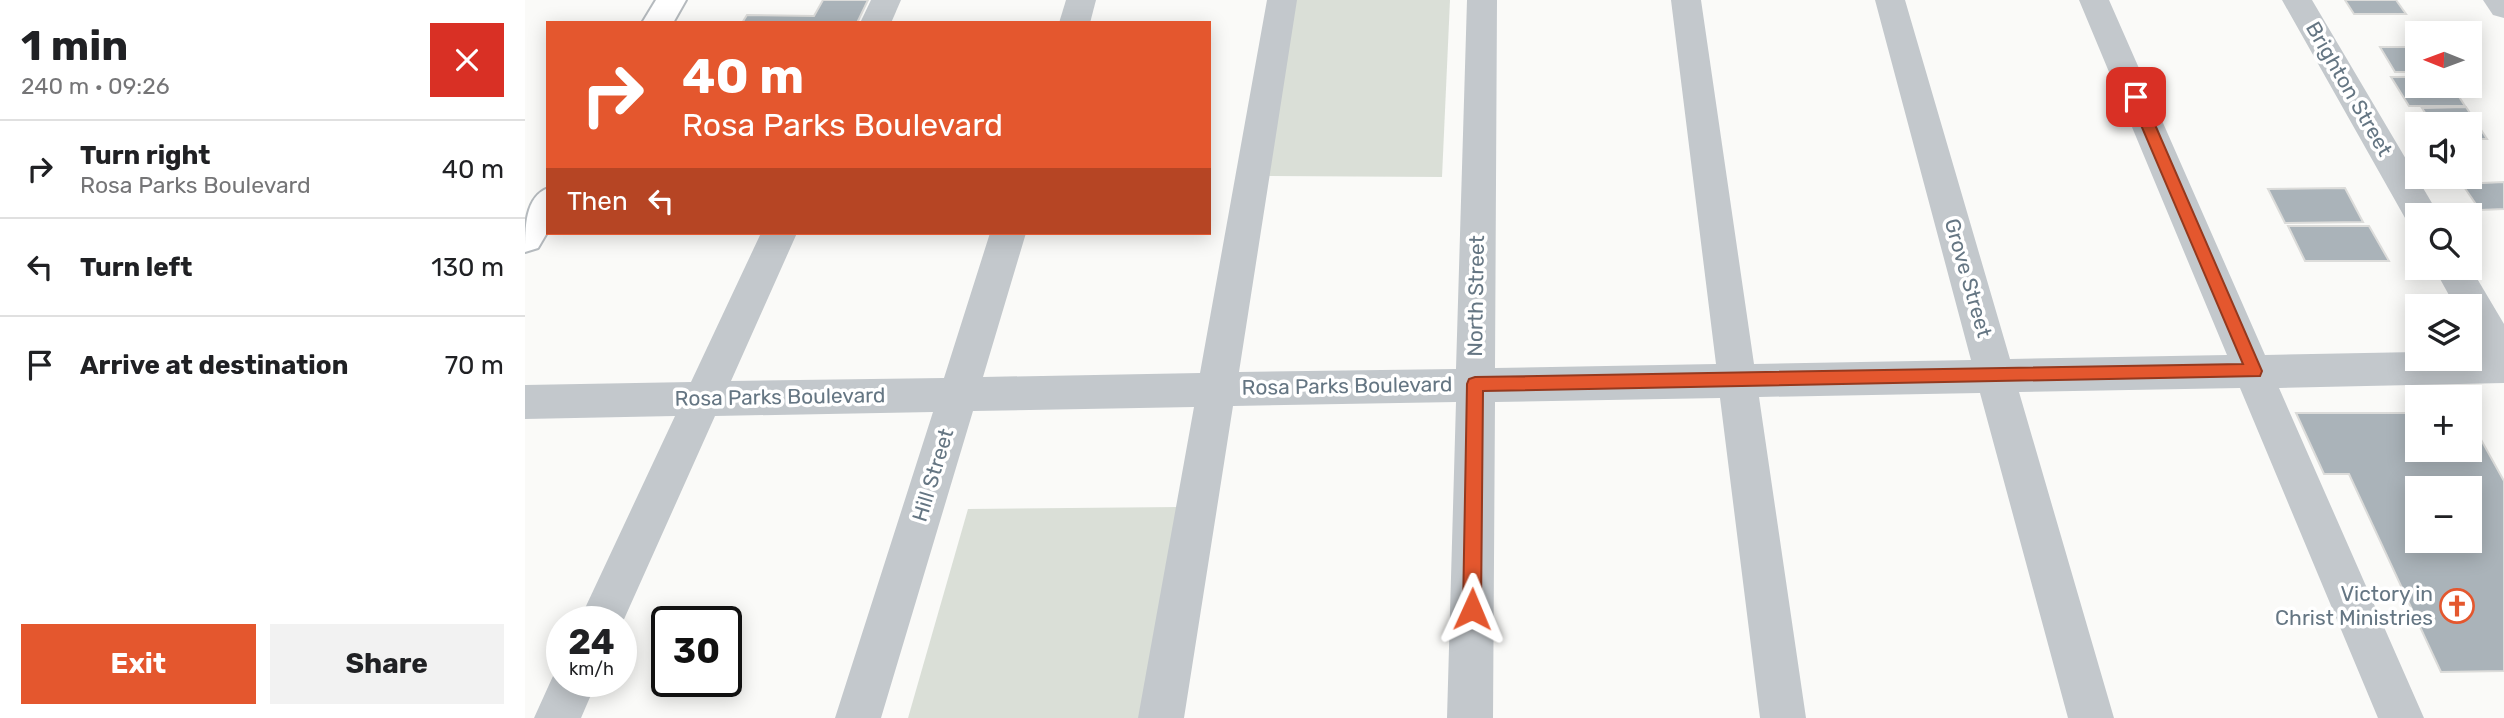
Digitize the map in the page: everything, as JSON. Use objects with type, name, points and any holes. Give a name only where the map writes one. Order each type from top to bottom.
[{"type":"main road","points":[[658,21],[671,0]]},
{"type":"main road","points":[[525,238],[546,204]]},
{"type":"street","points":[[876,21],[886,0]]},
{"type":"street","points":[[1075,21],[1081,0]]},
{"type":"street","points":[[1161,718],[1282,0]]},
{"type":"street","name":"North Street","points":[[1470,718],[1482,0]]},
{"type":"street","points":[[1686,0],[1783,718]]},
{"type":"street","name":"Grove Street","points":[[1890,0],[2091,718]]},
{"type":"street","points":[[2094,0],[2401,718]]},
{"type":"street","name":"Brighton Street","points":[[2297,0],[2414,203]]},
{"type":"street","points":[[2498,0],[2504,8]]},
{"type":"street","points":[[608,606],[778,235]]},
{"type":"street","name":"Hill Street","points":[[858,718],[1007,235]]},
{"type":"street","points":[[2459,280],[2504,358]]},
{"type":"street","name":"Rosa Parks Boulevard","points":[[525,402],[2504,367]]},
{"type":"street","points":[[557,718],[567,697]]},
{"type":"shaded area","points":[[1293,0],[1450,0],[1442,177],[1266,176]]},
{"type":"shaded area","points":[[1179,507],[1143,718],[908,718],[968,509]]},
{"type":"building","points":[[823,0],[868,0],[858,21],[743,21],[747,15],[814,16]]},
{"type":"building","points":[[2345,0],[2396,0],[2406,14],[2354,14]]},
{"type":"building","points":[[2380,47],[2405,47],[2405,72],[2395,72]]},
{"type":"building","points":[[2391,77],[2405,77],[2405,98],[2460,98],[2465,106],[2409,106]]},
{"type":"building","points":[[2466,107],[2469,112],[2425,112],[2422,108]]},
{"type":"building","points":[[2504,182],[2504,209],[2482,210],[2482,203],[2475,203],[2465,189],[2482,189],[2482,183]]},
{"type":"building","points":[[2345,188],[2363,222],[2285,223],[2268,189]]},
{"type":"building","points":[[2288,226],[2369,226],[2389,261],[2305,261]]},
{"type":"building","name":"Victory in Christ Ministries","points":[[2296,413],[2405,413],[2405,462],[2482,462],[2482,441],[2504,481],[2504,671],[2441,672],[2349,474],[2324,474]]},
{"type":"place","name":"Victory in Christ Ministries","points":[[2457,606]]},
{"type":"route","points":[[1472,609],[1475,384],[2254,371],[2136,97]]}]
